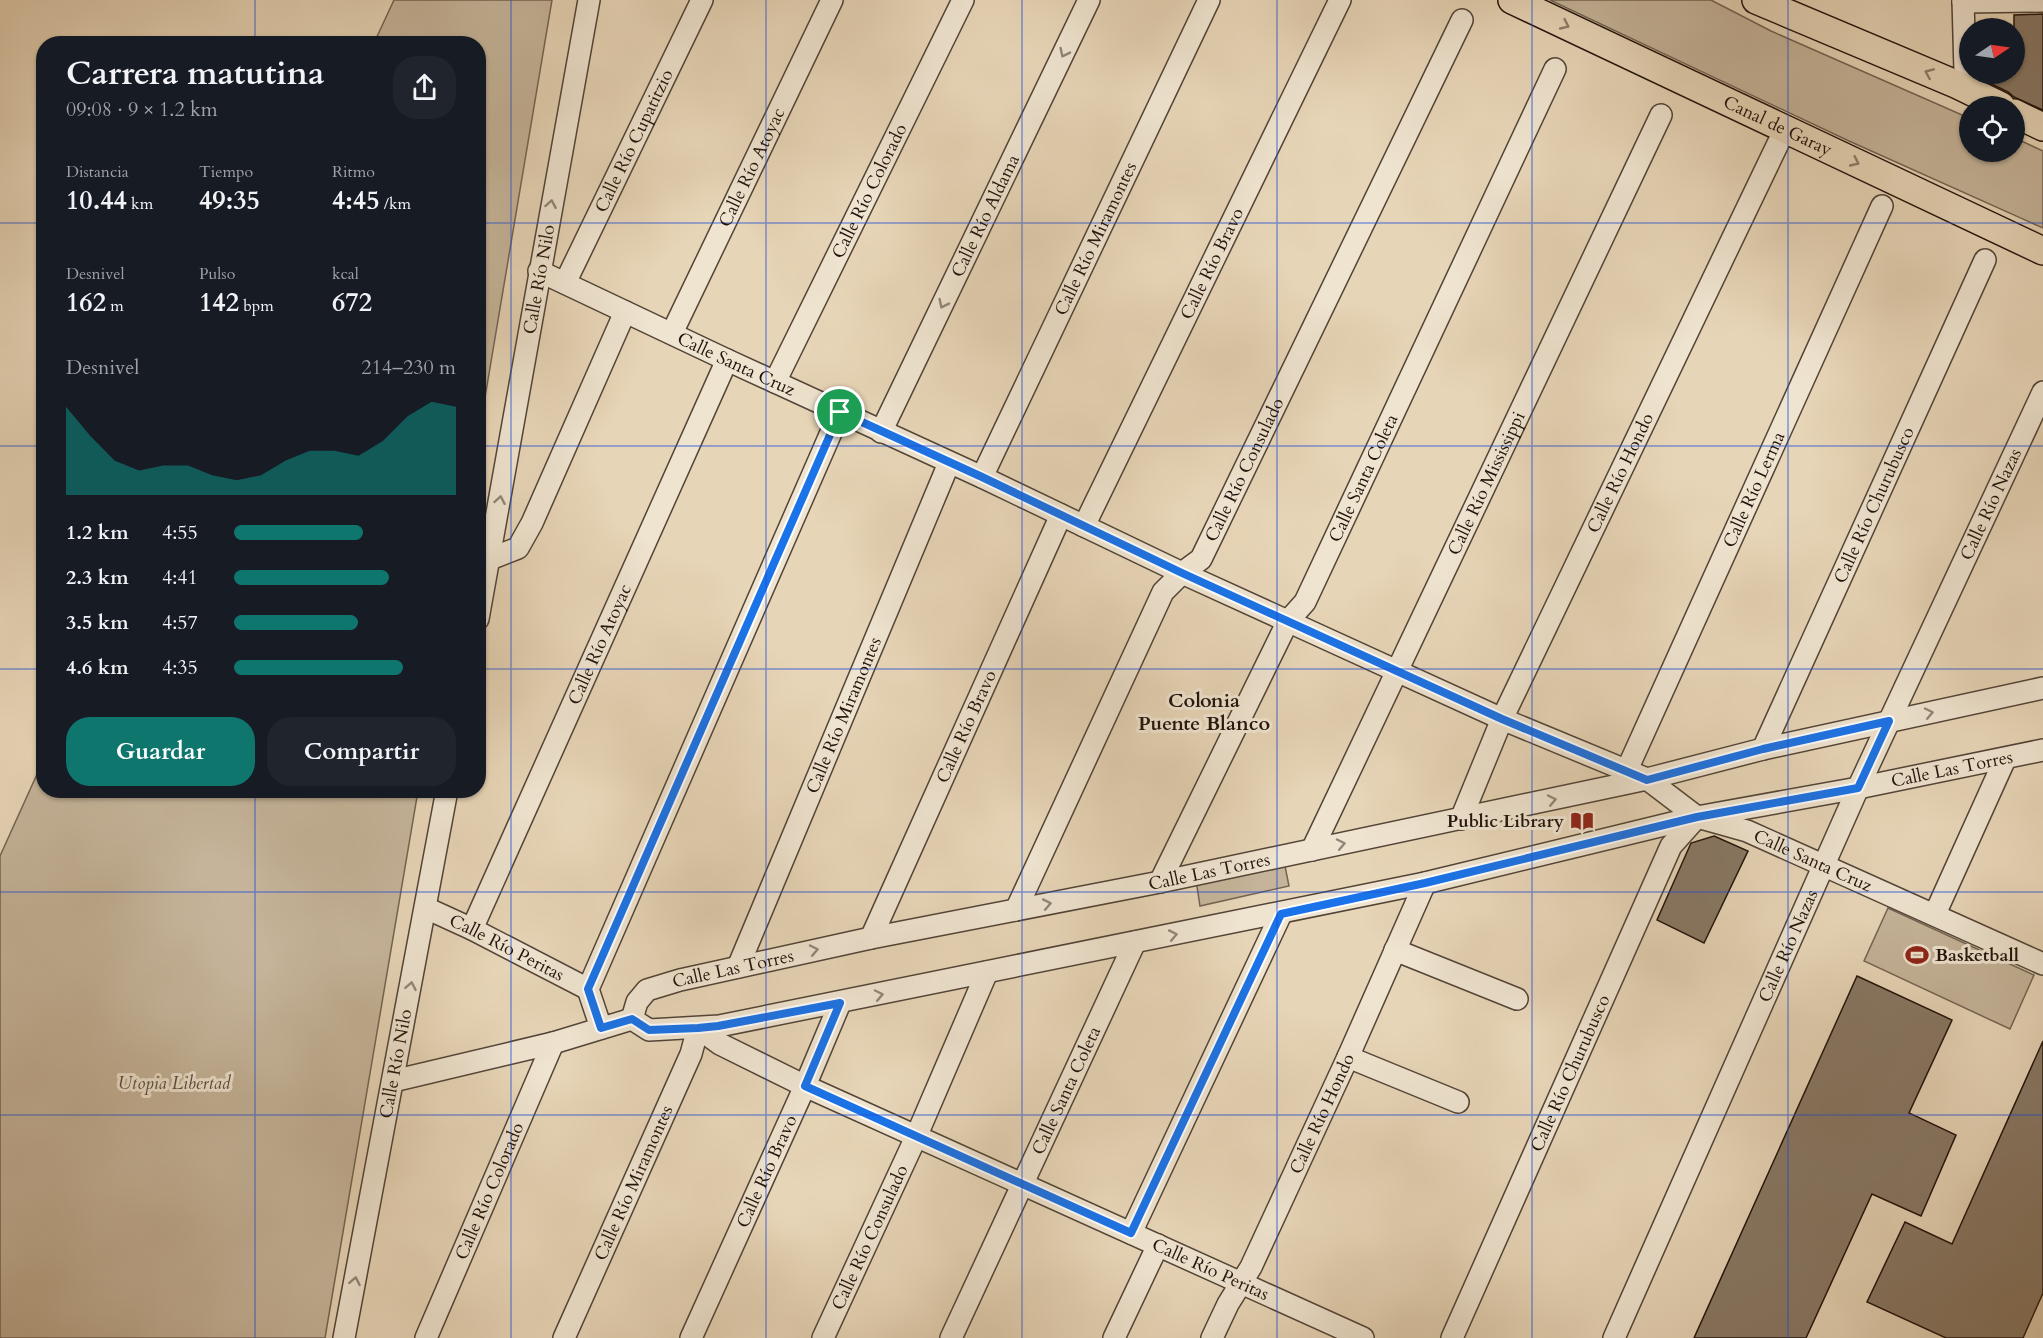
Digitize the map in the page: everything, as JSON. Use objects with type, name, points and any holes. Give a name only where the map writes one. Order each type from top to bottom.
[{"type":"main road","name":"Canal de Garay","points":[[1512,0],[2043,251]]},
{"type":"main road","points":[[1756,0],[1959,78]]},
{"type":"main road","points":[[1968,84],[1986,96]]},
{"type":"main road","points":[[2025,118],[2043,127]]},
{"type":"street","name":"Calle Río Nilo","points":[[486,579],[589,0]]},
{"type":"street","name":"Calle Río Cupatitzio","points":[[565,284],[702,0]]},
{"type":"street","name":"Calle Río Atoyac","points":[[672,333],[832,0]]},
{"type":"street","name":"Calle Río Colorado","points":[[775,382],[963,0]]},
{"type":"street","name":"Calle Río Aldama","points":[[881,432],[1089,0]]},
{"type":"street","name":"Calle Río Miramontes","points":[[982,477],[1209,0]]},
{"type":"street","name":"Calle Río Bravo","points":[[1084,526],[1340,0]]},
{"type":"street","points":[[1963,18],[1963,1],[2043,1]]},
{"type":"street","name":"Calle Río Consulado","points":[[1016,910],[1163,592],[1182,573],[1201,559],[1462,20]]},
{"type":"street","name":"Calle Santa Coleta","points":[[1160,882],[1288,621],[1305,602],[1555,69]]},
{"type":"street","name":"Calle Río Mississippi","points":[[1312,850],[1661,116]]},
{"type":"street","name":"Calle Río Hondo","points":[[1461,819],[1502,719],[1785,129]]},
{"type":"street","name":"Calle Río Lerma","points":[[1626,772],[1882,206]]},
{"type":"street","name":"Calle Río Churubusco","points":[[1763,749],[1985,260]]},
{"type":"street","name":"Calle Santa Cruz","points":[[539,271],[982,477],[1182,573],[1502,719],[1647,780],[1697,817],[1747,831],[1935,914],[2040,956]]},
{"type":"street","points":[[490,559],[518,548],[532,523],[625,312]]},
{"type":"street","name":"Calle Río Atoyac","points":[[472,929],[727,360]]},
{"type":"street","name":"Calle Río Nazas","points":[[1614,1338],[1858,788],[2043,392]]},
{"type":"street","points":[[601,1028],[588,989],[840,412]]},
{"type":"street","name":"Calle Río Miramontes","points":[[738,967],[949,463]]},
{"type":"street","name":"Calle Río Bravo","points":[[871,938],[1061,515]]},
{"type":"street","name":"Calle Las Torres","points":[[632,1019],[637,1002],[647,990],[680,980],[871,938],[1160,882],[1647,780],[1763,749],[2043,688]]},
{"type":"street","name":"Calle Las Torres","points":[[698,1028],[840,1003],[1281,914],[1425,883],[1697,817],[1858,788],[2043,750]]},
{"type":"street","points":[[1935,914],[2005,759]]},
{"type":"street","name":"Calle Río Nilo","points":[[344,1338],[446,798]]},
{"type":"street","name":"Calle Río Churubusco","points":[[1452,1338],[1671,846],[1697,817]]},
{"type":"street","name":"Calle Río Hondo","points":[[1212,1338],[1240,1282],[1251,1267],[1425,883]]},
{"type":"street","name":"Calle Río Peritas","points":[[426,908],[588,989]]},
{"type":"street","points":[[1131,1233],[1281,914]]},
{"type":"street","name":"Calle Santa Coleta","points":[[951,1338],[1135,942]]},
{"type":"street","points":[[1395,950],[1517,999]]},
{"type":"street","name":"Calle Río Consulado","points":[[823,1338],[916,1137],[987,972]]},
{"type":"street","name":"Calle Río Bravo","points":[[691,1338],[840,1003]]},
{"type":"street","points":[[393,1081],[553,1043],[632,1019],[649,1030],[698,1028]]},
{"type":"street","name":"Calle Río Miramontes","points":[[564,1338],[691,1054],[698,1028]]},
{"type":"street","name":"Calle Río Peritas","points":[[698,1028],[720,1044],[805,1086],[1240,1282],[1339,1333],[1363,1338]]},
{"type":"street","name":"Calle Río Colorado","points":[[426,1338],[553,1043]]},
{"type":"street","points":[[1348,1057],[1458,1102]]},
{"type":"street","points":[[1114,1338],[1158,1245]]},
{"type":"green space","points":[[394,0],[552,0],[486,391],[486,36],[377,36]]},
{"type":"green space","points":[[1550,0],[1711,0],[1771,31],[1959,114],[1959,162],[2025,162],[2025,143],[2043,151],[2043,228],[1849,141]]},
{"type":"green space","name":"Utopia Libertad","points":[[36,776],[36,798],[417,798],[325,1338],[0,1338],[0,856]]},
{"type":"green space","points":[[1284,861],[1289,886],[1200,906],[1196,880]]},
{"type":"green space","points":[[1888,908],[2034,975],[2010,1029],[1864,961]]},
{"type":"building","points":[[2043,14],[2043,110],[2025,102],[2025,96],[2013,96],[1991,84],[2025,84],[2025,18],[2014,18],[2014,15]]},
{"type":"building","points":[[1714,836],[1748,851],[1704,943],[1657,920],[1691,843]]},
{"type":"building","points":[[1857,976],[1952,1020],[1909,1113],[1956,1135],[1921,1216],[1872,1194],[1806,1338],[1694,1338]]},
{"type":"building","points":[[2043,1041],[2043,1293],[2023,1338],[1946,1338],[1867,1302],[1905,1222],[1952,1244]]},
{"type":"place","name":"Public Library","points":[[1582,821]]},
{"type":"place","name":"Basketball","points":[[1917,955]]},
{"type":"district","name":"Colonia Puente Blanco","points":[[1204,712]]},
{"type":"route","points":[[840,412],[1182,573],[1502,719],[1647,780],[1763,749],[1889,721],[1858,788],[1697,817],[1425,883],[1281,914],[1131,1233],[805,1086],[840,1003],[718,1026],[649,1030],[632,1019],[601,1028],[588,989],[840,412]]}]
